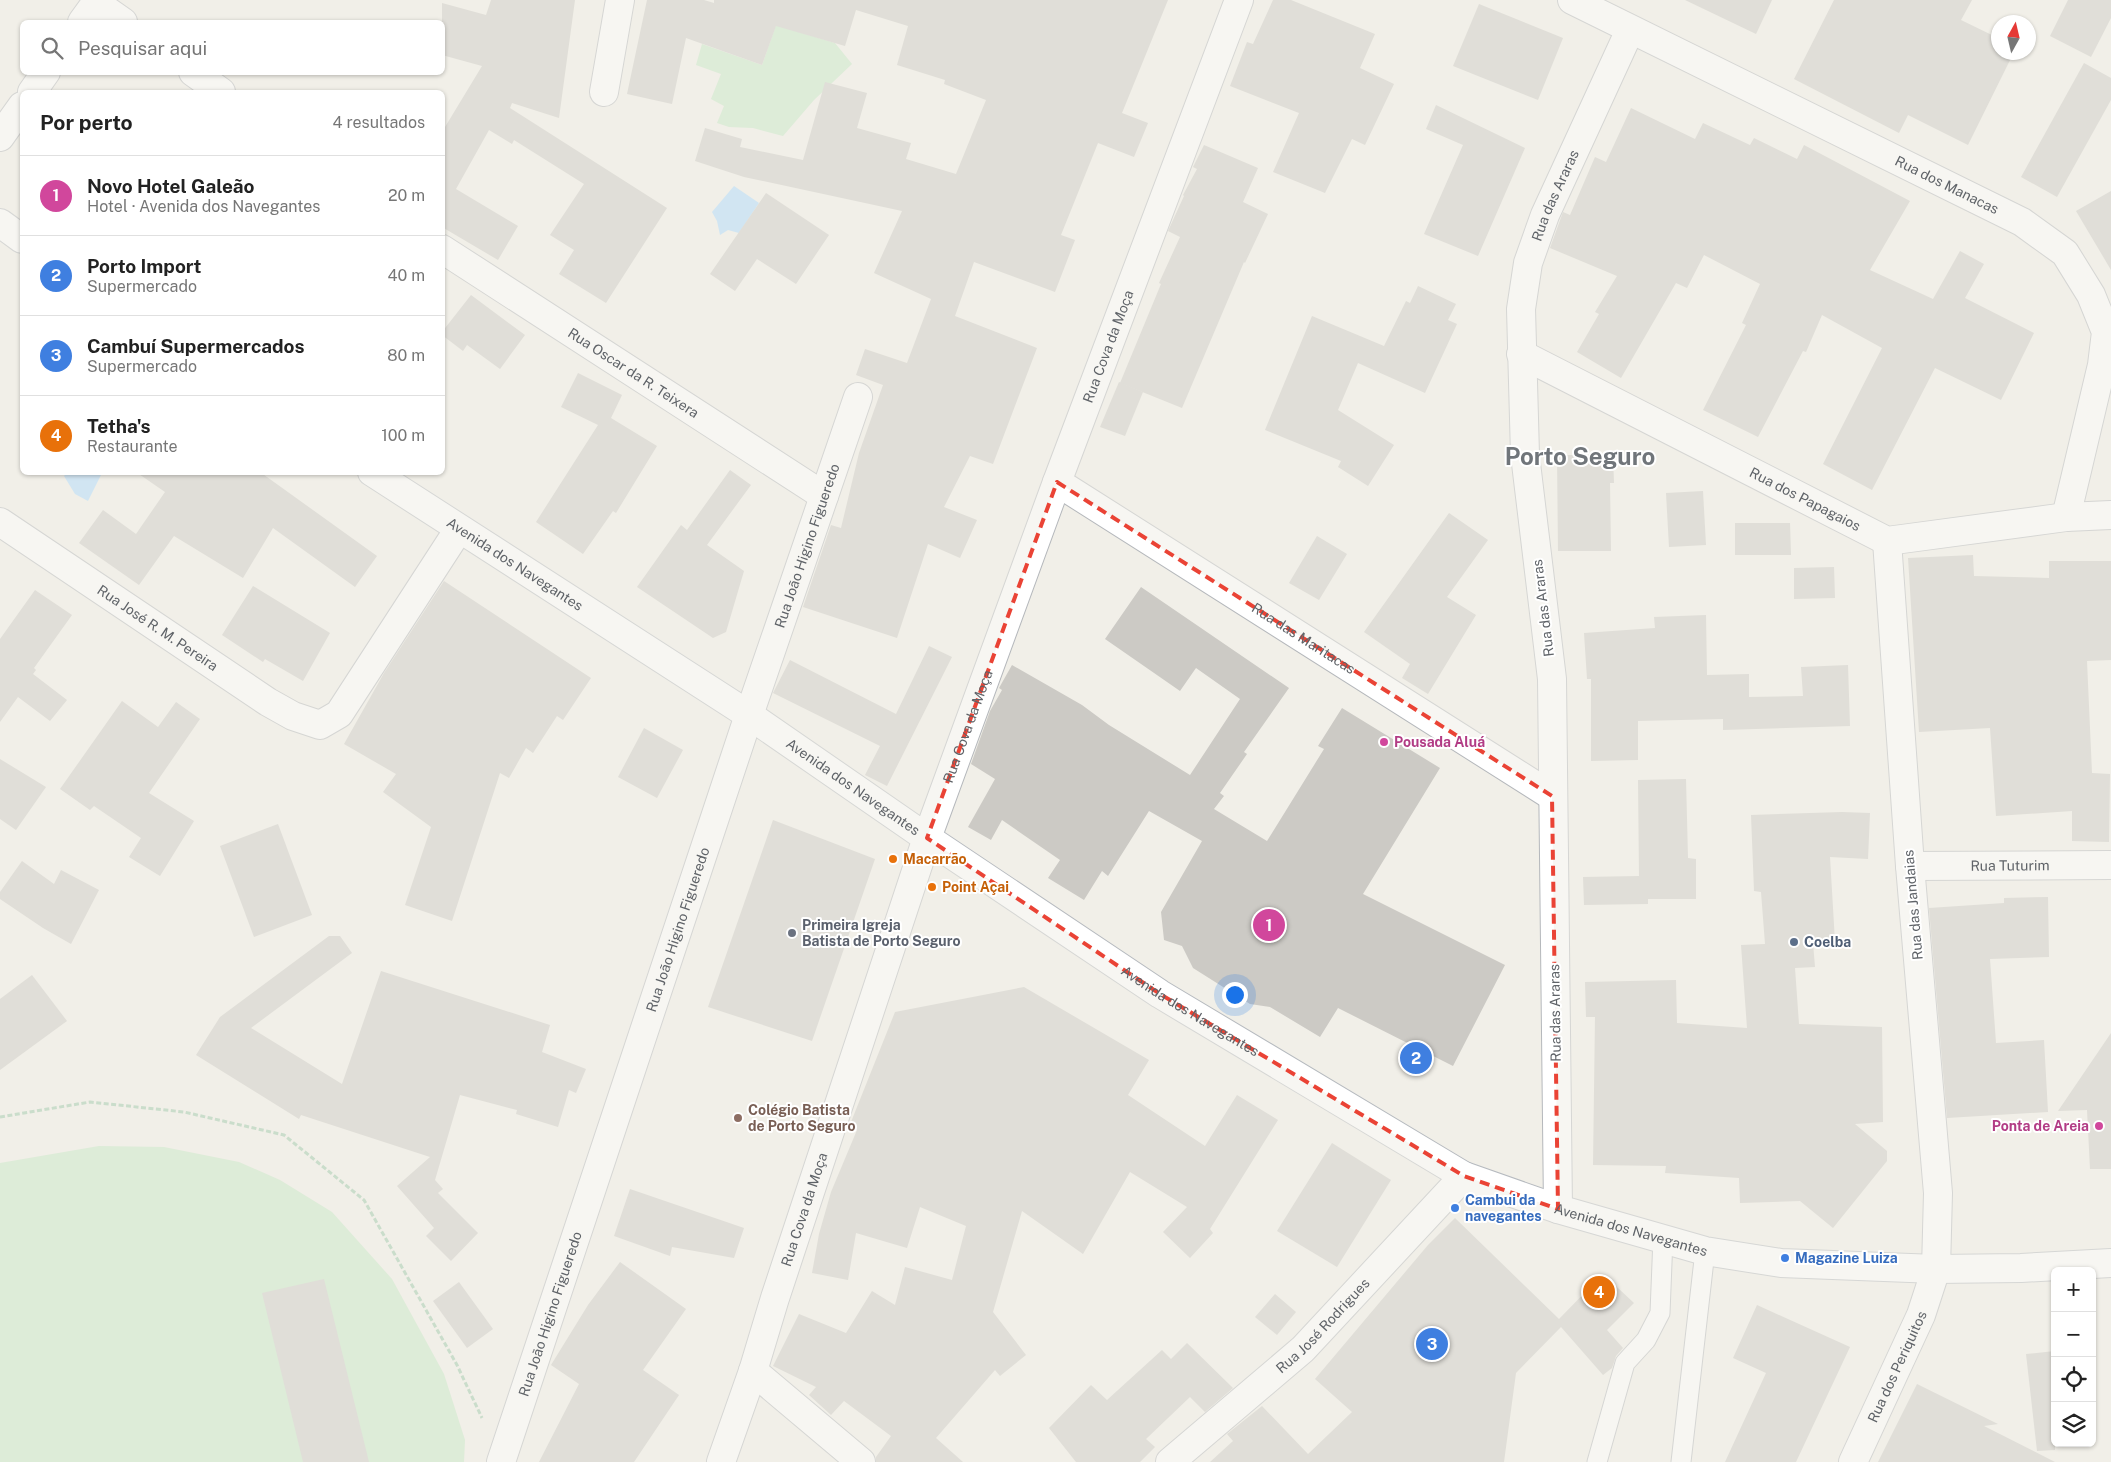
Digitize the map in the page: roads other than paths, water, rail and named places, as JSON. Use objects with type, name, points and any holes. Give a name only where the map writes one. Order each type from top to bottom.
[{"type":"street","points":[[604,92],[620,0]]},
{"type":"street","name":"Rua Cova da Moça","points":[[721,1462],[753,1371],[775,1298],[927,838],[1057,482],[1239,0]]},
{"type":"street","name":"Rua dos Manacas","points":[[1572,0],[2022,222],[2065,254],[2091,295],[2106,332],[2102,365],[2066,517]]},
{"type":"street","points":[[92,9],[118,20]]},
{"type":"street","name":"Rua das Araras","points":[[1558,1209],[1552,679],[1525,455],[1521,309],[1528,263],[1545,215],[1630,30]]},
{"type":"street","points":[[33,90],[44,75]]},
{"type":"street","points":[[197,75],[218,90]]},
{"type":"street","points":[[0,137],[20,109]]},
{"type":"street","points":[[0,223],[20,238]]},
{"type":"street","name":"Rua Oscar da R. Teixera","points":[[445,251],[824,496]]},
{"type":"street","name":"Rua dos Papagaios","points":[[1521,354],[1887,541]]},
{"type":"street","name":"Rua João Higino Figueredo","points":[[501,1461],[749,715],[858,397]]},
{"type":"street","name":"Avenida dos Navegantes","points":[[376,475],[459,530],[749,715],[927,838],[1160,994],[1464,1176],[1558,1209],[1705,1251],[1781,1263],[1936,1269],[2021,1268],[2111,1263]]},
{"type":"street","name":"Rua das Maritacas","points":[[1057,482],[1552,796]]},
{"type":"street","points":[[1887,541],[2066,517],[2111,515]]},
{"type":"street","name":"Rua José R. M. Pereira","points":[[0,522],[268,702],[293,716],[320,725],[339,714],[459,530]]},
{"type":"street","name":"Rua das Jandaias","points":[[1887,541],[1910,866],[1938,1193],[1936,1269]]},
{"type":"street","name":"Rua Tuturim","points":[[1910,866],[2111,864]]},
{"type":"street","name":"Rua José Rodrigues","points":[[1170,1462],[1303,1348],[1464,1176]]},
{"type":"street","name":"Rua dos Periquitos","points":[[1853,1462],[1921,1315],[1936,1269]]},
{"type":"street","points":[[753,1371],[861,1462]]},
{"type":"lane","points":[[1597,1462],[1625,1363],[1646,1340],[1660,1313],[1663,1238]]},
{"type":"lane","points":[[1681,1462],[1705,1251]]},
{"type":"water","points":[[734,186],[759,203],[739,233],[728,230],[720,235],[717,221],[712,212]]},
{"type":"water","points":[[101,475],[88,501],[75,494],[64,476]]},
{"type":"place","name":"Pousada Aluá","points":[[1384,742]]},
{"type":"place","name":"Macarrão","points":[[893,859]]},
{"type":"place","name":"Point Açai","points":[[932,887]]},
{"type":"place","name":"Novo Hotel Galeão","points":[[1269,925]]},
{"type":"place","name":"Primeira Igreja Batista de Porto Seguro","points":[[792,933]]},
{"type":"place","name":"Coelba","points":[[1794,942]]},
{"type":"place","name":"Porto Import","points":[[1416,1058]]},
{"type":"place","name":"Colégio Batista de Porto Seguro","points":[[738,1118]]},
{"type":"place","name":"Ponta de Areia","points":[[2099,1126]]},
{"type":"place","name":"Cambui da navegantes","points":[[1455,1208]]},
{"type":"place","name":"Magazine Luiza","points":[[1785,1258]]},
{"type":"place","name":"Tetha's","points":[[1599,1292]]},
{"type":"place","name":"Cambuí Supermercados","points":[[1432,1344]]},
{"type":"district","name":"Porto Seguro","points":[[1580,457]]}]
